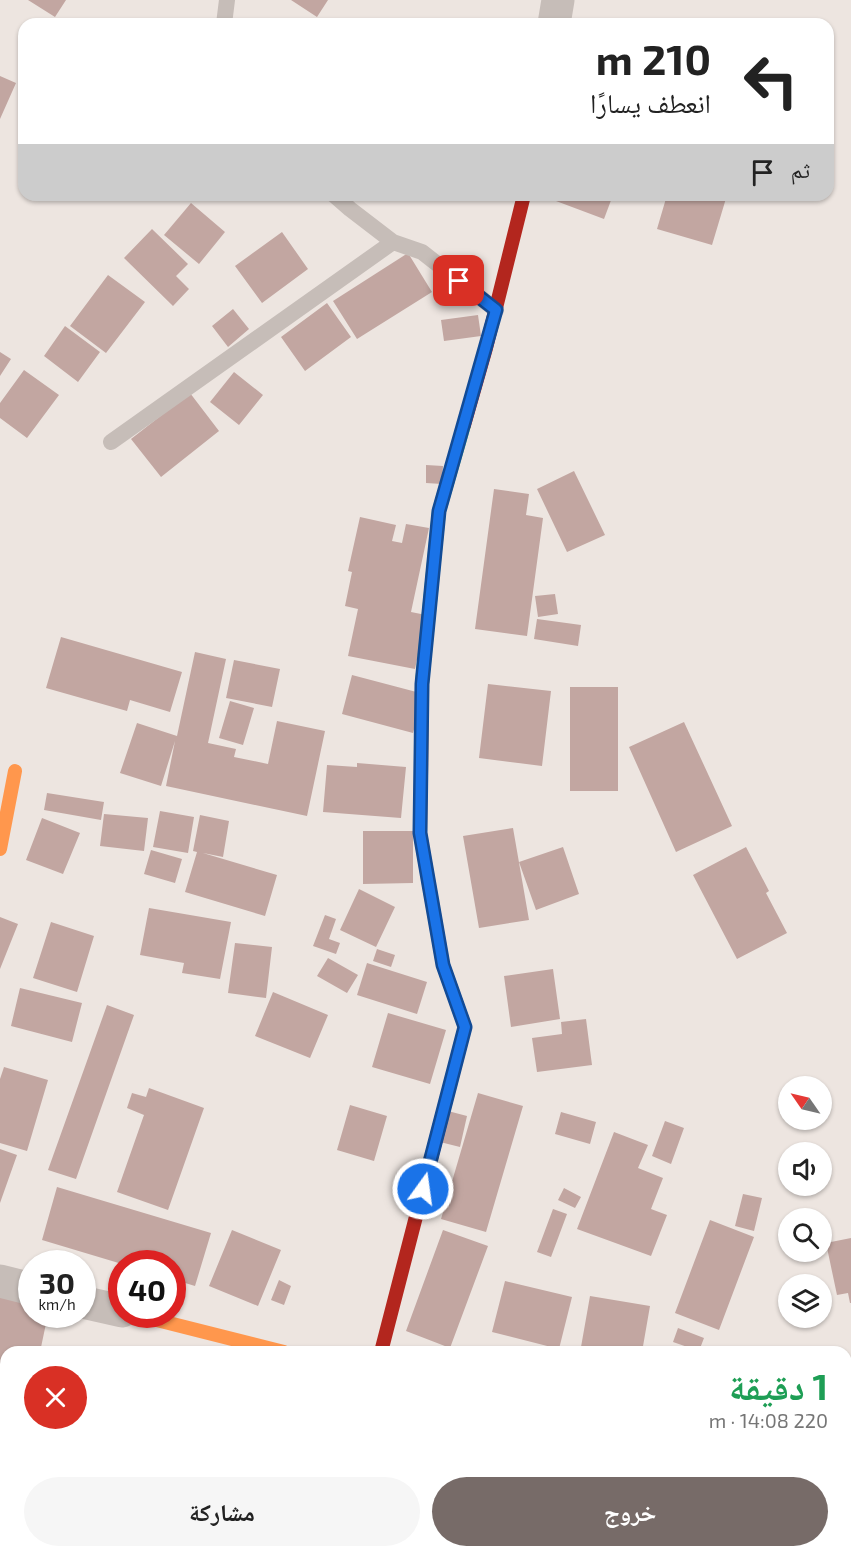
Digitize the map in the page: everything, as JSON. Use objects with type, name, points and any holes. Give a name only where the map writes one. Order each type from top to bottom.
[{"type":"street","points":[[555,18],[558,0]]},
{"type":"street","points":[[383,1346],[465,1027],[443,965],[420,833],[422,684],[439,511],[496,310],[523,201]]},
{"type":"street","points":[[0,849],[15,771]]},
{"type":"street","points":[[0,1281],[18,1286]]},
{"type":"street","points":[[186,1328],[260,1346]]},
{"type":"lane","points":[[224,18],[226,0]]},
{"type":"lane","points":[[341,201],[393,242],[422,252],[496,310]]},
{"type":"lane","points":[[111,442],[393,242]]},
{"type":"building","points":[[28,0],[66,0],[55,17]]},
{"type":"building","points":[[291,0],[328,0],[317,17]]},
{"type":"building","points":[[0,76],[16,83],[0,119]]},
{"type":"building","points":[[556,201],[611,201],[604,219]]},
{"type":"building","points":[[665,201],[725,201],[712,245],[657,229]]},
{"type":"building","points":[[191,203],[225,232],[199,264],[164,235]]},
{"type":"building","points":[[152,229],[188,264],[176,276],[189,289],[173,306],[124,258]]},
{"type":"building","points":[[282,232],[308,269],[262,303],[235,266]]},
{"type":"building","points":[[408,253],[432,292],[357,339],[333,301]]},
{"type":"building","points":[[108,275],[145,302],[106,353],[70,326]]},
{"type":"building","points":[[327,303],[351,337],[305,371],[281,337]]},
{"type":"building","points":[[233,309],[249,329],[228,347],[212,326]]},
{"type":"building","points":[[478,315],[481,336],[444,341],[441,320]]},
{"type":"building","points":[[65,326],[100,352],[78,382],[44,356]]},
{"type":"building","points":[[0,352],[11,359],[0,376]]},
{"type":"building","points":[[24,370],[59,395],[27,438],[0,418],[0,403]]},
{"type":"building","points":[[234,372],[263,395],[239,425],[210,402]]},
{"type":"building","points":[[190,393],[219,431],[161,477],[131,439]]},
{"type":"building","points":[[426,465],[443,466],[442,484],[426,483]]},
{"type":"building","points":[[574,471],[605,535],[567,552],[537,489]]},
{"type":"building","points":[[494,489],[529,494],[526,515],[543,518],[527,636],[475,629]]},
{"type":"building","points":[[360,517],[396,525],[392,541],[402,543],[406,524],[429,528],[411,612],[426,615],[415,669],[348,656],[358,609],[345,606],[352,572],[348,571]]},
{"type":"building","points":[[555,594],[558,614],[538,617],[535,596]]},
{"type":"building","points":[[537,619],[581,625],[578,646],[534,639]]},
{"type":"building","points":[[61,637],[182,672],[170,712],[130,700],[127,711],[46,688]]},
{"type":"building","points":[[195,652],[226,659],[208,743],[236,749],[234,757],[268,764],[277,721],[325,731],[307,816],[166,786],[175,741],[161,786],[120,773],[137,723],[177,736]]},
{"type":"building","points":[[234,660],[280,669],[272,707],[226,698]]},
{"type":"building","points":[[352,675],[424,694],[413,733],[342,714]]},
{"type":"building","points":[[488,684],[551,691],[542,766],[479,758]]},
{"type":"building","points":[[570,687],[618,687],[618,791],[570,791]]},
{"type":"building","points":[[230,701],[254,708],[243,745],[219,738]]},
{"type":"building","points":[[684,722],[732,826],[676,852],[629,747]]},
{"type":"building","points":[[357,763],[406,767],[401,818],[323,812],[327,765],[357,767]]},
{"type":"building","points":[[47,793],[104,802],[101,820],[44,810]]},
{"type":"building","points":[[160,811],[194,817],[188,853],[153,847]]},
{"type":"building","points":[[104,814],[148,818],[144,851],[100,846]]},
{"type":"building","points":[[200,815],[229,821],[223,857],[203,853],[277,875],[265,916],[185,892],[197,852],[193,851]]},
{"type":"building","points":[[42,818],[80,833],[63,874],[26,860]]},
{"type":"building","points":[[513,828],[529,920],[479,928],[463,836]]},
{"type":"building","points":[[363,831],[413,831],[413,883],[363,884]]},
{"type":"building","points":[[563,847],[579,894],[536,910],[519,862]]},
{"type":"building","points":[[746,847],[769,891],[766,893],[787,933],[737,959],[693,875]]},
{"type":"building","points":[[151,850],[182,859],[175,883],[144,874]]},
{"type":"building","points":[[359,889],[395,907],[376,947],[340,930]]},
{"type":"building","points":[[149,908],[231,922],[220,979],[182,973],[184,963],[140,955]]},
{"type":"building","points":[[325,915],[336,919],[329,939],[340,943],[336,954],[313,946]]},
{"type":"building","points":[[0,917],[18,924],[0,969]]},
{"type":"building","points":[[51,922],[94,936],[77,992],[33,978]]},
{"type":"building","points":[[235,943],[272,947],[266,998],[228,993]]},
{"type":"building","points":[[377,949],[395,955],[391,967],[373,961]]},
{"type":"building","points":[[328,958],[358,975],[347,993],[317,976]]},
{"type":"building","points":[[367,963],[427,982],[417,1014],[357,995]]},
{"type":"building","points":[[553,969],[560,1019],[511,1027],[504,976]]},
{"type":"building","points":[[20,988],[82,1003],[72,1042],[11,1026]]},
{"type":"building","points":[[273,992],[328,1015],[310,1058],[255,1036]]},
{"type":"building","points":[[107,1005],[134,1015],[76,1179],[48,1170]]},
{"type":"building","points":[[388,1013],[446,1030],[430,1084],[372,1067]]},
{"type":"building","points":[[586,1019],[592,1065],[537,1072],[532,1038],[562,1034],[561,1022]]},
{"type":"building","points":[[4,1067],[48,1080],[27,1151],[0,1143],[0,1079]]},
{"type":"building","points":[[149,1088],[204,1108],[168,1210],[117,1192],[144,1115],[127,1108],[132,1093],[146,1097]]},
{"type":"building","points":[[478,1093],[523,1106],[486,1232],[441,1219]]},
{"type":"building","points":[[350,1105],[387,1116],[374,1161],[337,1150]]},
{"type":"building","points":[[448,1111],[467,1116],[460,1147],[440,1142]]},
{"type":"building","points":[[561,1112],[596,1122],[590,1144],[555,1134]]},
{"type":"building","points":[[665,1121],[684,1128],[671,1164],[652,1156]]},
{"type":"building","points":[[614,1132],[648,1145],[638,1168],[663,1178],[651,1209],[667,1215],[651,1256],[577,1229]]},
{"type":"building","points":[[0,1149],[17,1155],[0,1203]]},
{"type":"building","points":[[57,1187],[211,1233],[195,1286],[186,1283],[186,1250],[108,1250],[108,1260],[96,1256],[96,1250],[75,1250],[42,1240]]},
{"type":"building","points":[[564,1188],[581,1197],[575,1208],[558,1200]]},
{"type":"building","points":[[743,1194],[762,1198],[754,1231],[735,1226]]},
{"type":"building","points":[[553,1209],[567,1214],[551,1257],[537,1252]]},
{"type":"building","points":[[710,1220],[754,1237],[719,1330],[675,1313]]},
{"type":"building","points":[[232,1230],[281,1250],[258,1306],[209,1286]]},
{"type":"building","points":[[443,1230],[488,1246],[451,1346],[445,1346],[406,1331]]},
{"type":"building","points":[[851,1238],[851,1303],[848,1293],[837,1295],[830,1262],[832,1262],[832,1242]]},
{"type":"building","points":[[279,1280],[291,1286],[284,1305],[271,1300]]},
{"type":"building","points":[[505,1281],[572,1297],[560,1346],[547,1346],[492,1332]]},
{"type":"building","points":[[0,1286],[18,1290],[18,1328],[45,1328],[41,1346],[0,1346]]},
{"type":"building","points":[[590,1296],[650,1306],[643,1346],[581,1346]]},
{"type":"building","points":[[678,1328],[704,1338],[701,1346],[685,1346],[673,1342]]},
{"type":"traffic: fast","points":[[422,719],[422,683],[439,511],[464,425]]},
{"type":"traffic: slow","points":[[422,719],[420,833],[443,965],[465,1027],[442,1116]]},
{"type":"traffic: slow","points":[[0,849],[15,771]]},
{"type":"traffic: slow","points":[[186,1327],[260,1346]]},
{"type":"traffic: jam","points":[[464,425],[486,348],[523,201]]},
{"type":"traffic: jam","points":[[383,1346],[442,1116]]},
{"type":"route","points":[[423,1189],[465,1027],[443,965],[420,833],[422,684],[439,511],[496,310],[459,281]]}]
